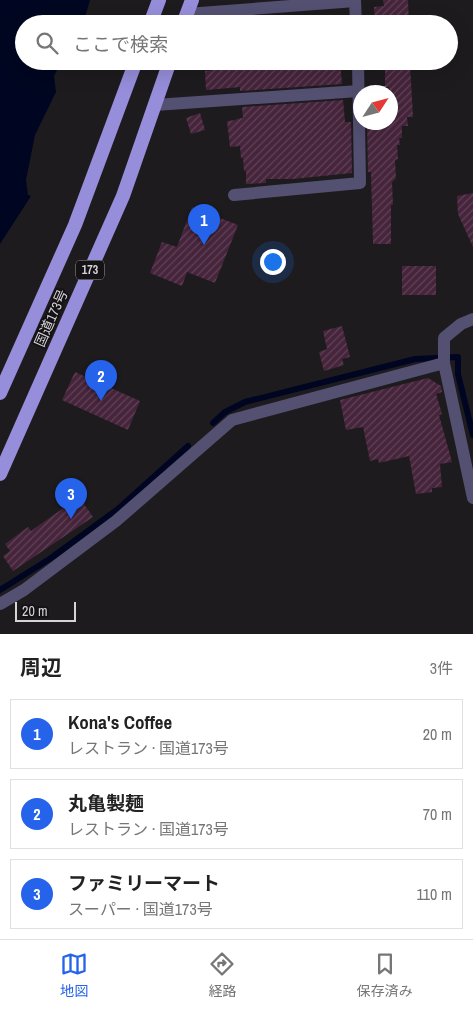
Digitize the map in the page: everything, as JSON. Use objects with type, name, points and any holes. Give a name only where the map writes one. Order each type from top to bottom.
[{"type":"highway","points":[[153,15],[159,0]]},
{"type":"highway","points":[[186,15],[192,0]]},
{"type":"highway","name":"国道173号","points":[[0,394],[75,225],[133,70]]},
{"type":"highway","name":"国道173号","points":[[0,474],[123,196],[167,70]]},
{"type":"street","points":[[221,15],[355,0],[356,15]]},
{"type":"street","points":[[359,70],[360,85]]},
{"type":"street","points":[[155,105],[353,91]]},
{"type":"street","points":[[234,195],[360,183],[360,130]]},
{"type":"street","points":[[473,319],[461,324],[444,338],[444,363],[473,498]]},
{"type":"street","points":[[0,604],[24,590],[116,521],[232,420],[444,363]]},
{"type":"water","points":[[0,0],[90,0],[86,15],[15,15],[15,70],[57,70],[54,76],[56,92],[35,135],[26,180],[28,195],[31,196],[0,244]]},
{"type":"building","points":[[383,0],[408,0],[409,15],[374,15],[374,7],[384,6]]},
{"type":"building","points":[[341,70],[342,84],[240,91],[240,87],[206,90],[205,71]]},
{"type":"building","points":[[385,70],[410,70],[413,117],[407,117],[408,126],[402,126],[402,138],[399,138],[400,145],[397,145],[398,159],[395,160],[396,178],[392,182],[391,244],[373,244],[371,172],[368,172],[367,130],[398,130],[398,85],[385,85]]},
{"type":"building","points":[[343,100],[345,122],[351,122],[352,173],[293,179],[266,179],[266,183],[246,184],[246,171],[244,171],[240,146],[230,147],[227,121],[243,118],[242,107]]},
{"type":"building","points":[[200,113],[205,130],[191,134],[186,118]]},
{"type":"building","points":[[473,193],[473,247],[458,214],[457,196]]},
{"type":"building","points":[[192,207],[238,225],[215,283],[187,272],[182,286],[150,273],[162,242],[177,247]]},
{"type":"building","points":[[402,266],[436,266],[436,295],[402,295]]},
{"type":"building","points":[[342,326],[350,357],[342,359],[344,365],[324,371],[319,352],[327,349],[323,331]]},
{"type":"building","points":[[75,372],[140,401],[128,430],[62,400]]},
{"type":"building","points":[[428,378],[441,386],[442,392],[436,394],[442,414],[439,415],[452,462],[440,464],[442,487],[432,488],[432,492],[416,494],[409,456],[379,463],[378,459],[370,461],[363,427],[346,430],[340,400]]},
{"type":"building","points":[[79,497],[93,517],[13,571],[3,556],[10,551],[5,544],[28,527],[31,531]]},
{"type":"waterway","points":[[213,423],[225,412],[245,402],[415,359],[458,357],[458,374],[473,435]]},
{"type":"waterway","points":[[0,590],[51,558],[118,509],[188,446]]},
{"type":"place","name":"Kona's Coffee","points":[[204,245]]},
{"type":"place","name":"丸亀製麺","points":[[101,401]]},
{"type":"place","name":"ファミリーマート","points":[[71,519]]}]
